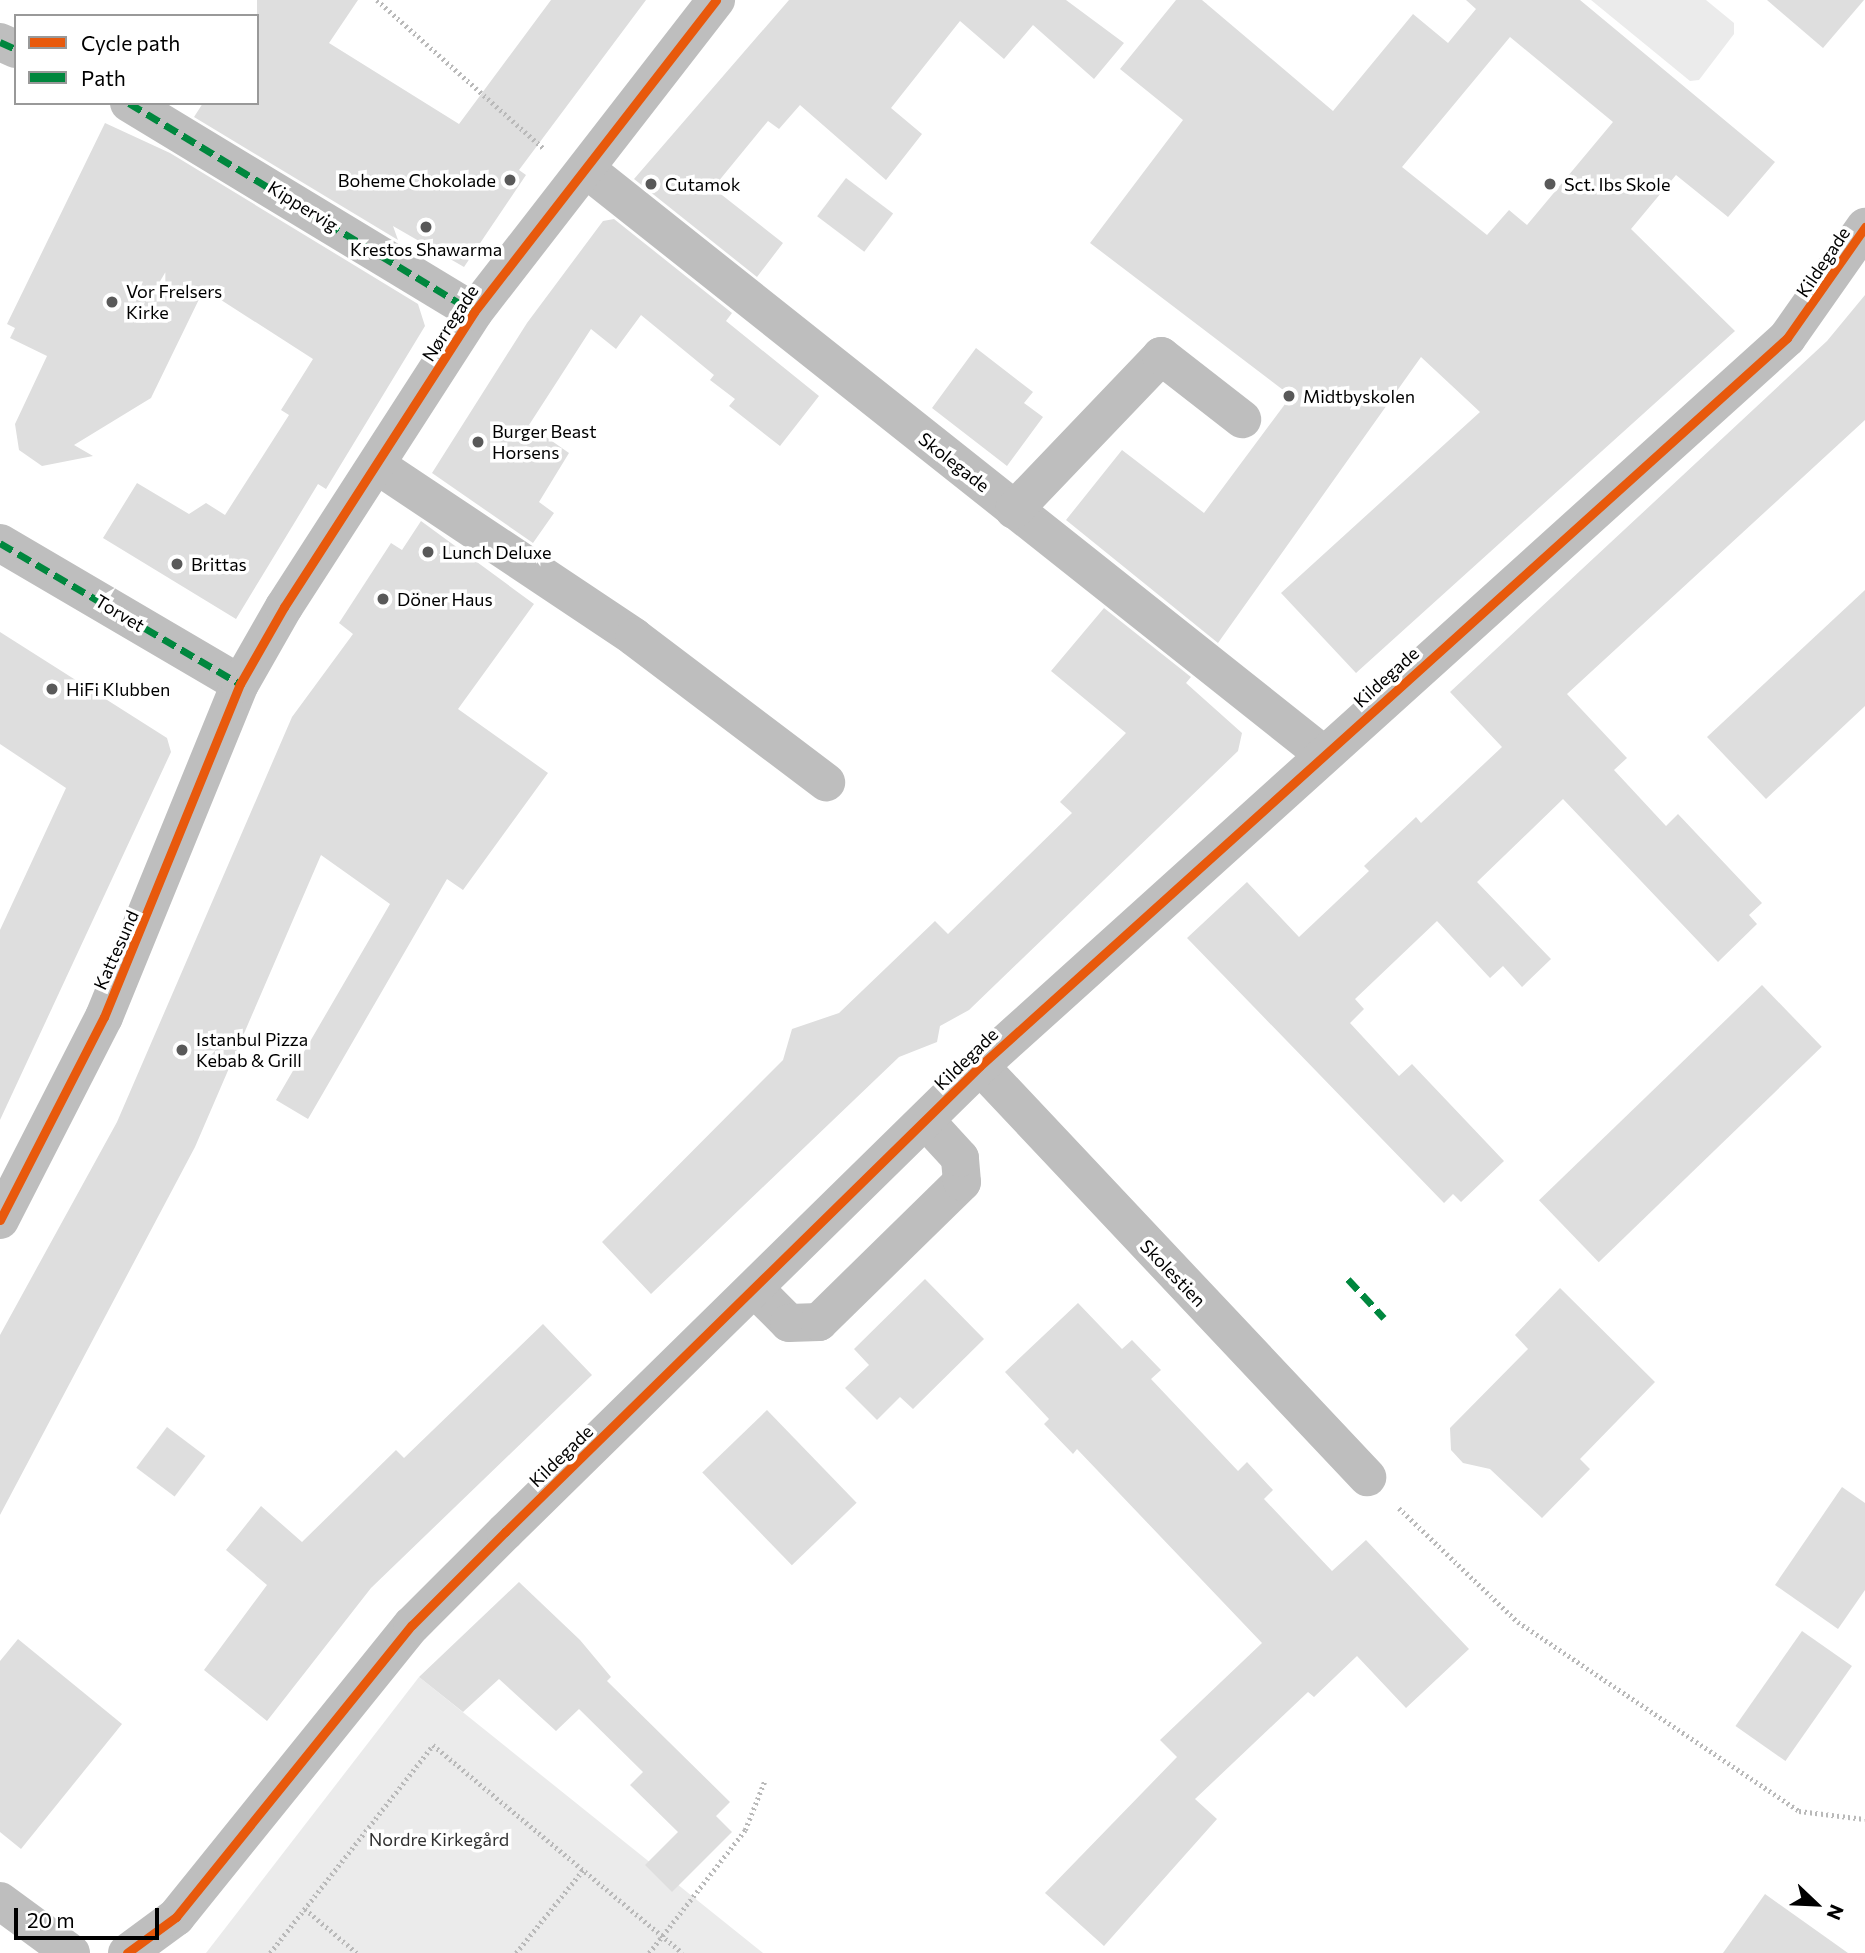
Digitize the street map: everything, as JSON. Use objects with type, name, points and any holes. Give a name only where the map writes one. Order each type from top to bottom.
[{"type":"street","name":"Nørregade","points":[[240,684],[474,312],[716,0]]},
{"type":"street","name":"Kippervig","points":[[132,105],[474,312]]},
{"type":"street","name":"Skolegade","points":[[586,169],[1323,754]]},
{"type":"street","name":"Kildegade","points":[[127,1953],[176,1917],[412,1625],[757,1291],[980,1066],[1787,338],[1865,227]]},
{"type":"street","points":[[1014,510],[1161,356],[1242,419]]},
{"type":"street","points":[[378,466],[634,637],[826,782]]},
{"type":"street","name":"Torvet","points":[[0,542],[240,684]]},
{"type":"street","name":"Kattesund","points":[[0,1220],[104,1017],[240,684]]},
{"type":"street","name":"Skolestien","points":[[980,1066],[1367,1477]]},
{"type":"street","points":[[757,1291],[789,1323],[819,1322],[962,1182],[960,1158],[926,1122]]},
{"type":"street","points":[[0,1901],[71,1953]]},
{"type":"path","points":[[377,0],[539,146],[586,169]]},
{"type":"path","points":[[1367,1477],[1518,1622],[1799,1811],[1865,1819]]},
{"type":"path","points":[[270,1953],[433,1745],[683,1953]]},
{"type":"path","points":[[649,1953],[745,1830],[765,1780]]},
{"type":"path","points":[[516,1953],[583,1870]]},
{"type":"path","points":[[305,1909],[357,1953]]},
{"type":"green space","points":[[1591,0],[1706,0],[1734,23],[1734,34],[1699,80],[1690,81]]},
{"type":"green space","name":"Nordre Kirkegård","points":[[419,1677],[763,1953],[206,1953]]},
{"type":"building","points":[[257,0],[358,0],[329,43],[459,124],[551,0],[646,0],[519,170],[526,175],[464,267],[393,226],[398,240],[194,117],[202,105],[259,105]]},
{"type":"building","points":[[789,0],[1066,0],[1124,43],[1094,79],[1033,25],[1004,59],[960,21],[891,108],[922,134],[886,180],[800,105],[779,129],[768,121],[713,188],[783,243],[757,277],[634,179]]},
{"type":"building","points":[[1176,0],[1202,0],[1333,111],[1413,14],[1448,43],[1476,9],[1466,0],[1580,0],[1775,162],[1728,217],[1676,175],[1631,229],[1735,331],[1356,673],[1281,593],[1480,412],[1421,357],[1218,643],[1066,520],[1122,450],[1204,513],[1291,396],[1090,243],[1183,120],[1120,69]],"holes":[[[1510,37],[1613,122],[1527,225],[1509,210],[1487,235],[1402,167]]]},
{"type":"building","points":[[1767,0],[1864,0],[1823,48]]},
{"type":"building","points":[[105,123],[170,153],[418,304],[425,326],[326,489],[318,484],[236,619],[103,538],[137,483],[189,514],[206,503],[225,515],[289,415],[281,410],[313,359],[204,289],[151,398],[74,445],[93,456],[42,466],[19,450],[15,424],[47,356],[10,338],[15,328],[7,324]]},
{"type":"building","points":[[846,178],[893,214],[864,252],[817,216]]},
{"type":"building","points":[[614,219],[732,313],[726,321],[819,396],[780,446],[729,406],[735,399],[710,380],[714,375],[641,315],[616,349],[591,329],[529,425],[569,453],[539,502],[554,513],[533,543],[432,473],[527,323],[603,221]]},
{"type":"building","points":[[1865,295],[1865,420],[1567,694],[1627,758],[1614,770],[1666,826],[1678,814],[1762,903],[1749,915],[1757,924],[1718,962],[1563,799],[1477,882],[1551,959],[1522,987],[1503,966],[1490,978],[1437,921],[1355,999],[1364,1009],[1350,1023],[1399,1076],[1412,1064],[1504,1161],[1461,1202],[1453,1194],[1444,1203],[1187,938],[1247,882],[1299,937],[1369,871],[1364,866],[1416,817],[1421,823],[1502,747],[1450,692],[1827,341]]},
{"type":"building","points":[[976,348],[1033,392],[1024,403],[1043,417],[1007,466],[932,408]]},
{"type":"building","points":[[421,521],[534,604],[458,709],[548,773],[463,890],[447,879],[308,1119],[276,1100],[390,904],[321,855],[195,1147],[0,1515],[0,1335],[117,1122],[292,717],[353,634],[339,623],[391,543],[402,550]]},
{"type":"building","points":[[1865,590],[1865,706],[1766,799],[1707,737]]},
{"type":"building","points":[[1104,608],[1191,677],[1186,683],[1242,733],[1238,751],[969,1010],[940,1026],[937,1042],[899,1057],[651,1294],[602,1242],[783,1060],[792,1029],[839,1013],[935,921],[948,934],[1072,813],[1060,802],[1126,733],[1051,671]]},
{"type":"building","points":[[0,632],[167,738],[171,752],[0,1120],[0,930],[66,788],[0,744]]},
{"type":"building","points":[[1762,985],[1822,1047],[1599,1262],[1539,1200]]},
{"type":"building","points":[[925,1279],[984,1339],[913,1409],[900,1397],[877,1420],[845,1388],[869,1365],[854,1349]]},
{"type":"building","points":[[1560,1288],[1655,1382],[1580,1459],[1590,1469],[1542,1518],[1490,1469],[1463,1463],[1451,1450],[1450,1428],[1528,1349],[1515,1335]]},
{"type":"building","points":[[1078,1303],[1122,1349],[1132,1340],[1161,1370],[1151,1379],[1238,1471],[1247,1462],[1273,1490],[1264,1499],[1332,1571],[1366,1540],[1469,1649],[1406,1708],[1357,1656],[1314,1697],[1308,1692],[1195,1799],[1217,1819],[1104,1946],[1045,1893],[1177,1757],[1160,1740],[1262,1643],[1077,1449],[1073,1454],[1044,1424],[1049,1419],[1005,1372]]},
{"type":"building","points":[[543,1324],[592,1375],[371,1588],[267,1721],[204,1670],[267,1585],[226,1550],[261,1506],[302,1542],[396,1450],[404,1458]]},
{"type":"building","points":[[767,1410],[857,1503],[792,1565],[702,1473]]},
{"type":"building","points":[[167,1427],[205,1456],[175,1497],[136,1468]]},
{"type":"building","points":[[1842,1487],[1865,1503],[1865,1590],[1838,1629],[1775,1585]]},
{"type":"building","points":[[519,1582],[580,1640],[611,1677],[607,1681],[730,1802],[716,1816],[732,1832],[672,1892],[645,1865],[678,1832],[630,1785],[643,1772],[579,1709],[556,1731],[499,1679],[463,1712],[419,1677]]},
{"type":"building","points":[[1802,1631],[1852,1666],[1785,1761],[1735,1726]]},
{"type":"building","points":[[18,1639],[122,1724],[21,1849],[0,1832],[0,1661]]},
{"type":"building","points":[[1765,1894],[1848,1953],[1723,1953]]},
{"type":"marked path","points":[[0,42],[14,48]]},
{"type":"marked path","points":[[132,105],[474,312]]},
{"type":"marked path","points":[[0,543],[240,684]]},
{"type":"marked path","points":[[1348,1279],[1384,1318]]},
{"type":"cycle path","points":[[0,1220],[104,1017],[240,684],[284,607],[474,312],[716,0]]},
{"type":"cycle path","points":[[127,1953],[176,1917],[412,1625],[505,1532],[980,1066],[1787,338],[1865,227]]},
{"type":"place","name":"Boheme Chokolade","points":[[510,180]]},
{"type":"place","name":"Cutamok","points":[[651,184]]},
{"type":"place","name":"Sct. Ibs Skole","points":[[1550,184]]},
{"type":"place","name":"Krestos Shawarma","points":[[426,227]]},
{"type":"place","name":"Vor Frelsers Kirke","points":[[112,302]]},
{"type":"place","name":"Midtbyskolen","points":[[1289,396]]},
{"type":"place","name":"Burger Beast Horsens","points":[[478,442]]},
{"type":"place","name":"Lunch Deluxe","points":[[428,552]]},
{"type":"place","name":"Brittas","points":[[177,564]]},
{"type":"place","name":"Döner Haus","points":[[383,599]]},
{"type":"place","name":"HiFi Klubben","points":[[52,689]]},
{"type":"place","name":"Istanbul Pizza Kebab & Grill","points":[[182,1050]]}]
